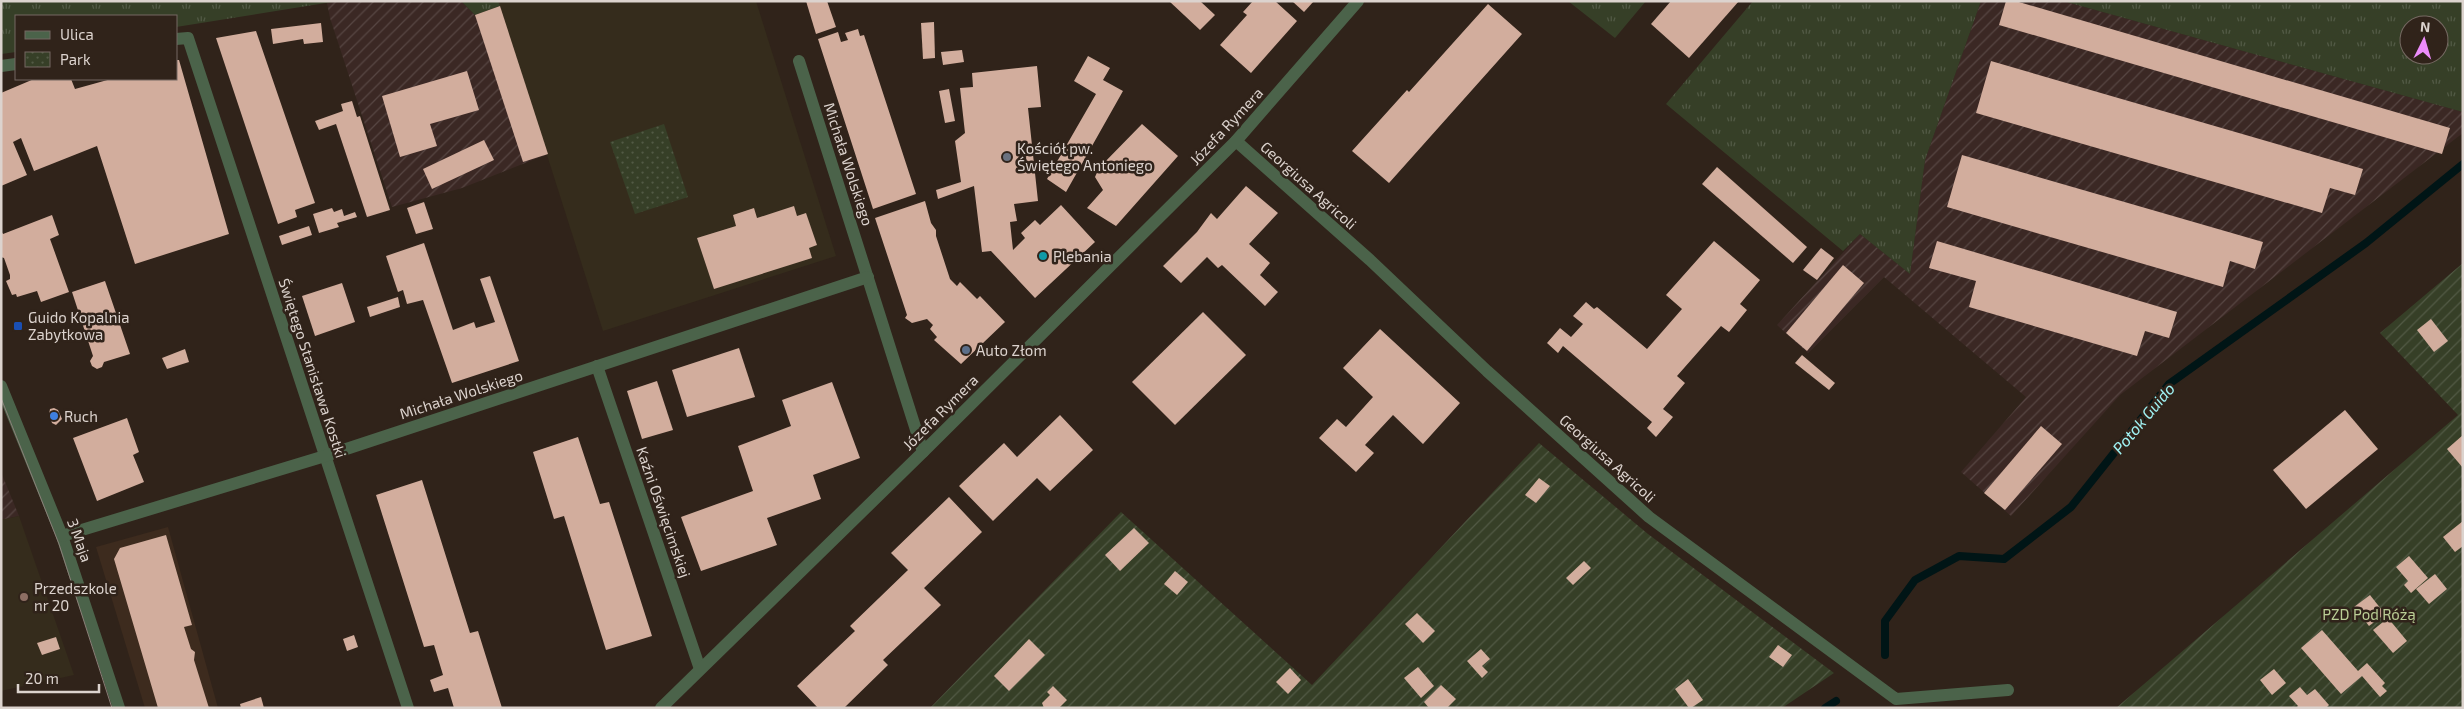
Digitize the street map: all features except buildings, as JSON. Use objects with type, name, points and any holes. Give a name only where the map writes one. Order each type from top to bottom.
[{"type":"street","name":"Józefa Rymera","points":[[661,708],[924,452],[1236,141],[1358,1]]},
{"type":"street","name":"Świętego Stanisława Kostki","points":[[182,38],[325,456],[408,708]]},
{"type":"street","name":"Michała Wolskiego","points":[[799,61],[924,452]]},
{"type":"street","points":[[1,66],[15,64]]},
{"type":"street","name":"Georgiusa Agricoli","points":[[1236,141],[1370,260],[1487,371],[1650,517],[1896,699],[2008,690]]},
{"type":"street","name":"Michała Wolskiego","points":[[62,536],[325,456],[868,277]]},
{"type":"street","name":"Kaźni Oświęcimskiej","points":[[597,366],[700,669]]},
{"type":"street","name":"3 Maja","points":[[1,386],[62,536],[119,708]]},
{"type":"shaded area","points":[[338,1],[461,1],[475,15],[500,6],[548,154],[462,188],[392,207],[330,18],[327,3]]},
{"type":"shaded area","points":[[498,1],[756,1],[836,256],[603,331]]},
{"type":"shaded area","points":[[1981,1],[2063,1],[2463,112],[2463,133],[2120,395],[2011,516],[1961,472],[2026,397],[1884,277],[1808,353],[1777,325],[1860,234],[1910,274],[1925,160]]},
{"type":"shaded area","points":[[1,472],[19,516],[1,520]]},
{"type":"shaded area","name":"Przedszkole nr 20","points":[[19,516],[74,675],[1,691],[1,520]]},
{"type":"shaded area","points":[[168,527],[218,708],[145,708],[96,547]]},
{"type":"green space","points":[[1,1],[338,1],[178,27],[178,15],[15,15],[15,52],[1,54]]},
{"type":"green space","points":[[461,1],[498,1],[500,6],[475,15]]},
{"type":"green space","points":[[1568,1],[1646,1],[1615,38]]},
{"type":"green space","points":[[1753,1],[1981,1],[1925,160],[1910,274],[1860,234],[1843,251],[1666,104]]},
{"type":"green space","points":[[2063,1],[2463,1],[2463,112]]},
{"type":"green space","points":[[664,124],[688,197],[635,214],[610,142]]},
{"type":"green space","name":"PZD Pod Różą","points":[[2463,263],[2463,708],[2116,708],[2458,415],[2380,333]]},
{"type":"green space","points":[[1539,443],[1648,534],[1834,673],[1782,708],[930,708],[1121,512],[1312,685]]},
{"type":"waterway","name":"Potok Guido","points":[[1885,655],[1885,621],[1915,580],[1959,556],[2004,559],[2071,507],[2169,384],[2366,243],[2463,164]]},
{"type":"waterway","name":"Potok Guido","points":[[1825,708],[1836,701]]},
{"type":"tram line","points":[[1,398],[59,544],[112,708]]},
{"type":"place","name":"Kościół pw. Świętego Antoniego","points":[[1007,157]]},
{"type":"place","name":"Plebania","points":[[1043,256]]},
{"type":"place","name":"Guido Kopalnia Zabytkowa","points":[[18,326]]},
{"type":"place","name":"Auto Złom","points":[[966,350]]},
{"type":"place","name":"Ruch","points":[[54,416]]},
{"type":"place","name":"Przedszkole nr 20","points":[[24,597]]}]
